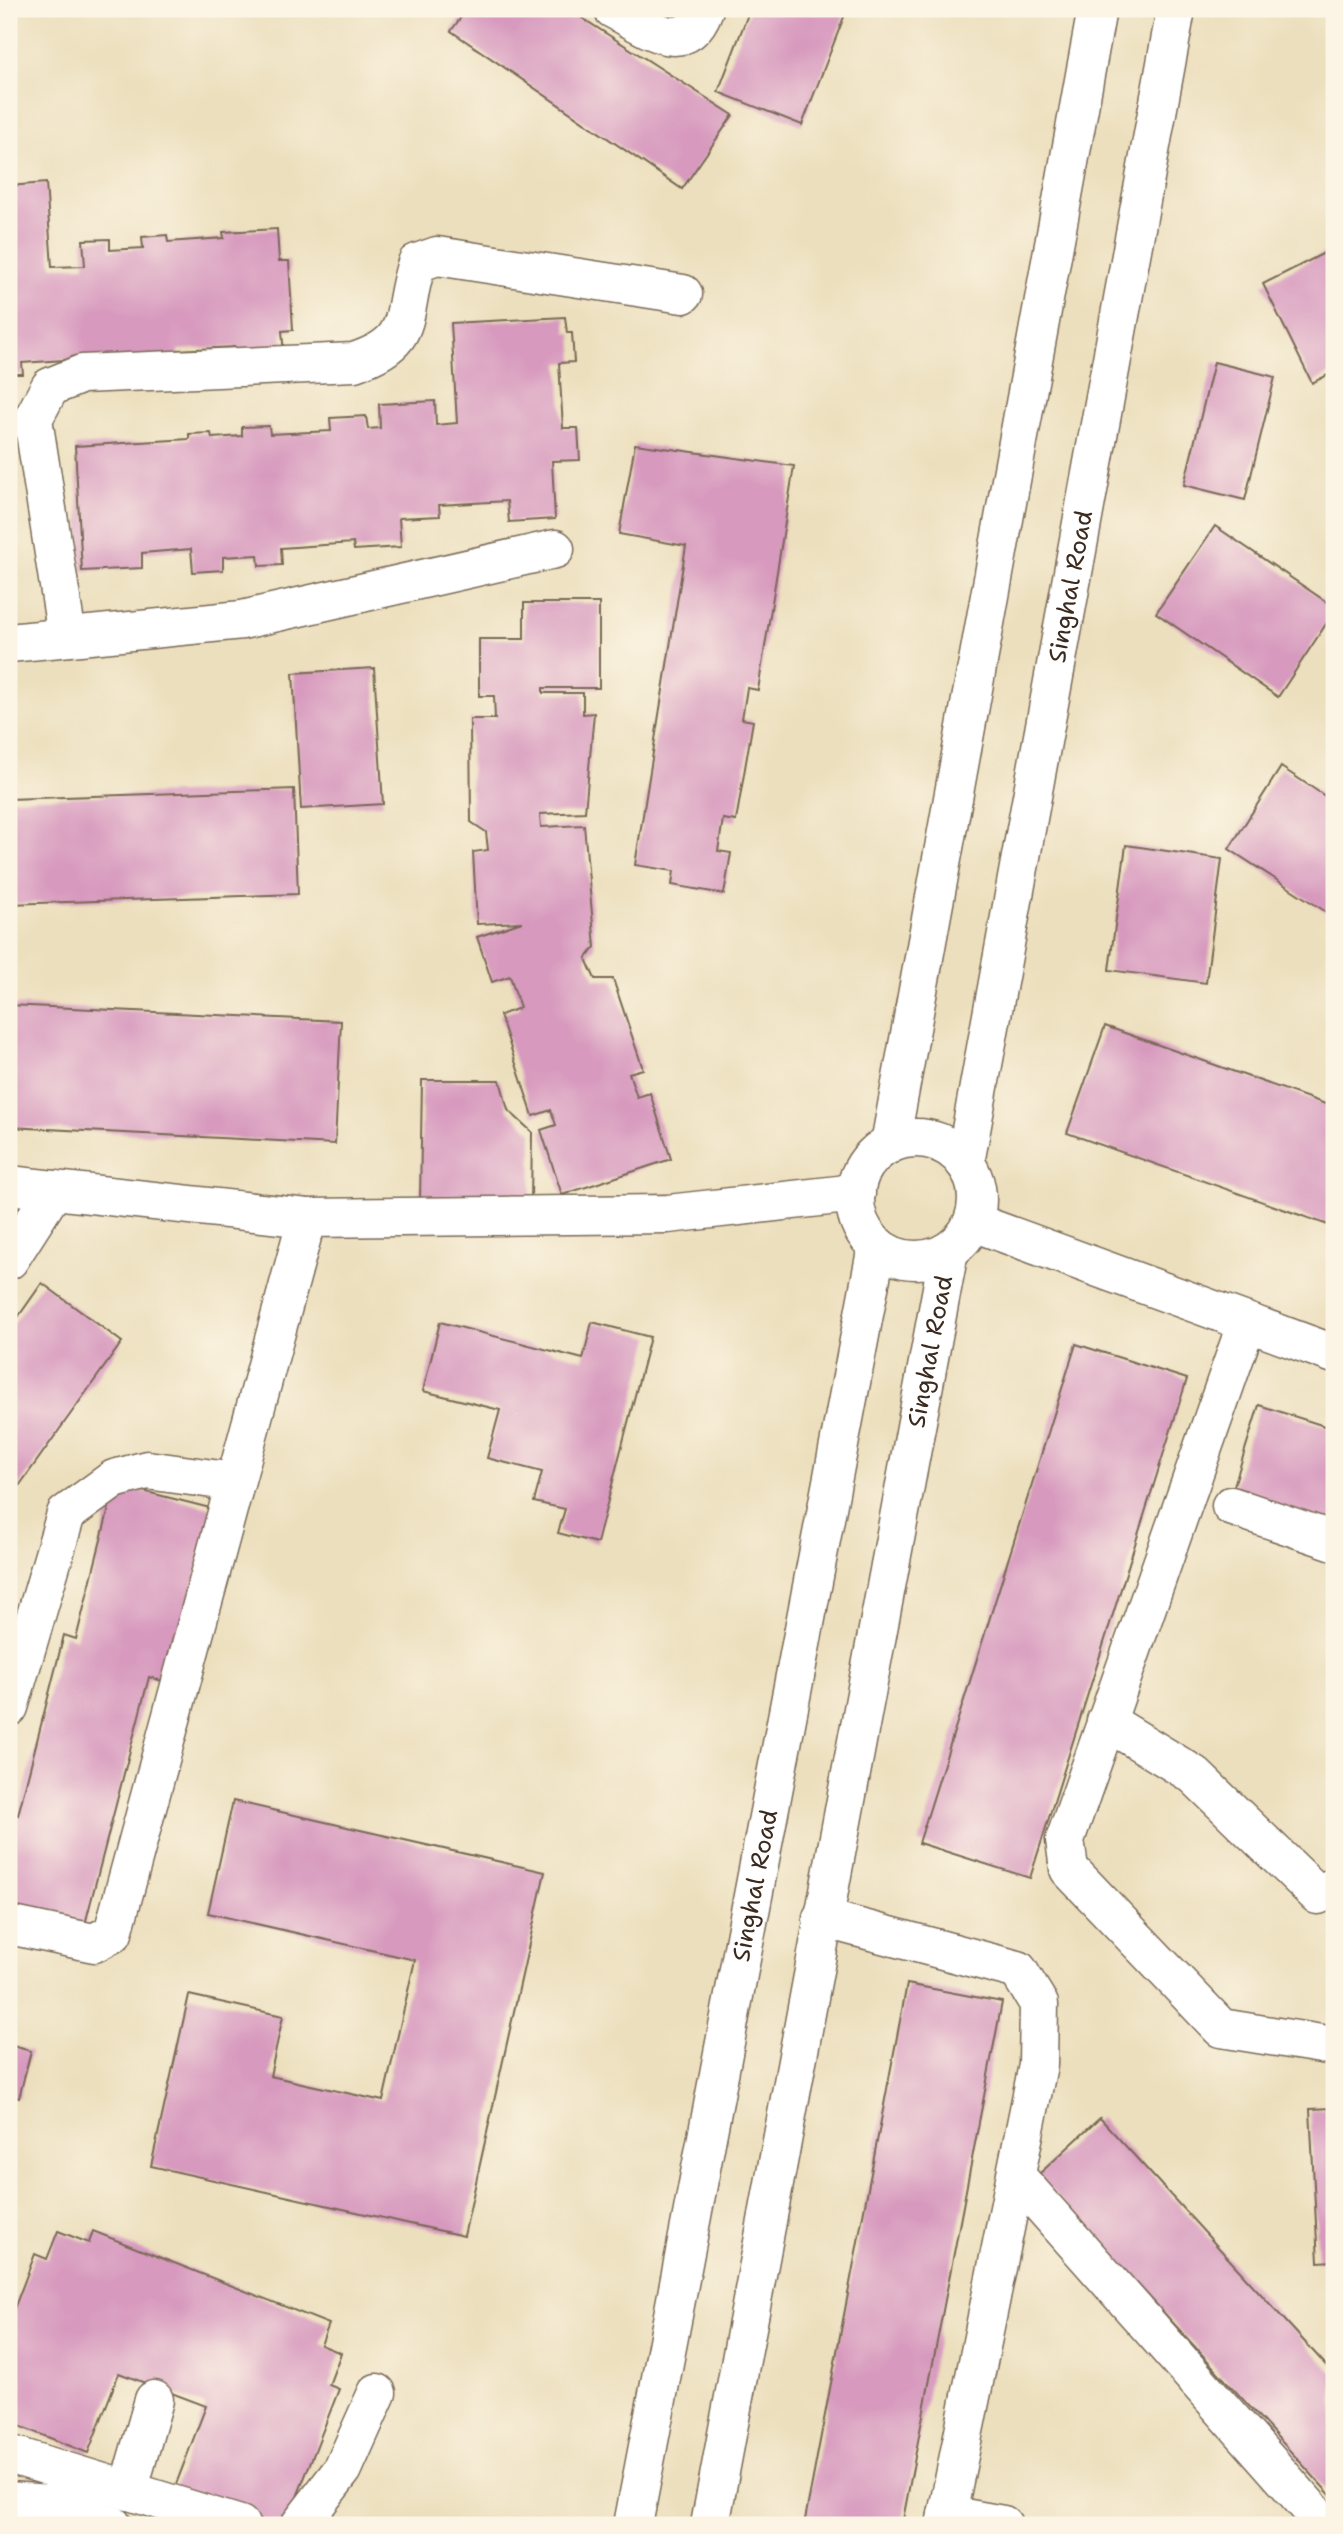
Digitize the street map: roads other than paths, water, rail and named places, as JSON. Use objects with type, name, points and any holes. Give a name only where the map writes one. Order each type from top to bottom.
[{"type":"street","points":[[613,9],[662,34],[683,36],[697,28],[704,9]]},
{"type":"street","points":[[890,1144],[1097,9]]},
{"type":"street","name":"Singhal Road","points":[[965,1163],[1177,9]]},
{"type":"street","points":[[67,637],[33,419],[50,387],[82,374],[354,362],[363,359],[382,352],[403,330],[408,292],[417,263],[437,256],[683,294]]},
{"type":"street","points":[[9,643],[242,620],[555,549]]},
{"type":"street","points":[[911,1138],[931,1140],[950,1148],[965,1163],[974,1181],[977,1203],[961,1237],[931,1258],[912,1260],[894,1256],[877,1246],[864,1232],[857,1214],[856,1194],[861,1173],[873,1156],[890,1144],[911,1138]]},
{"type":"street","points":[[9,1185],[307,1218],[668,1214],[856,1194]]},
{"type":"street","points":[[9,1260],[54,1190]]},
{"type":"street","points":[[9,1925],[94,1943],[113,1933],[307,1218]]},
{"type":"street","points":[[961,1237],[1334,1354]]},
{"type":"street","name":"Singhal Road","points":[[710,2525],[822,1918],[961,1237]]},
{"type":"street","name":"Singhal Road","points":[[633,2525],[877,1246]]},
{"type":"street","points":[[1245,1325],[1065,1840],[1069,1869],[1221,2028],[1334,2046]]},
{"type":"street","points":[[9,1707],[66,1514],[114,1479],[147,1470],[235,1482]]},
{"type":"street","points":[[1231,1506],[1334,1541]]},
{"type":"street","points":[[1106,1721],[1194,1775],[1318,1895],[1334,1887]]},
{"type":"street","points":[[822,1918],[1018,1970],[1039,2004],[1038,2065],[946,2520],[1003,2525]]},
{"type":"street","points":[[1016,2176],[1325,2525]]},
{"type":"street","points":[[300,2525],[343,2469],[377,2393]]},
{"type":"street","points":[[128,2491],[154,2400]]},
{"type":"street","points":[[9,2454],[240,2525]]},
{"type":"street","points":[[9,2501],[48,2504],[112,2525]]}]
